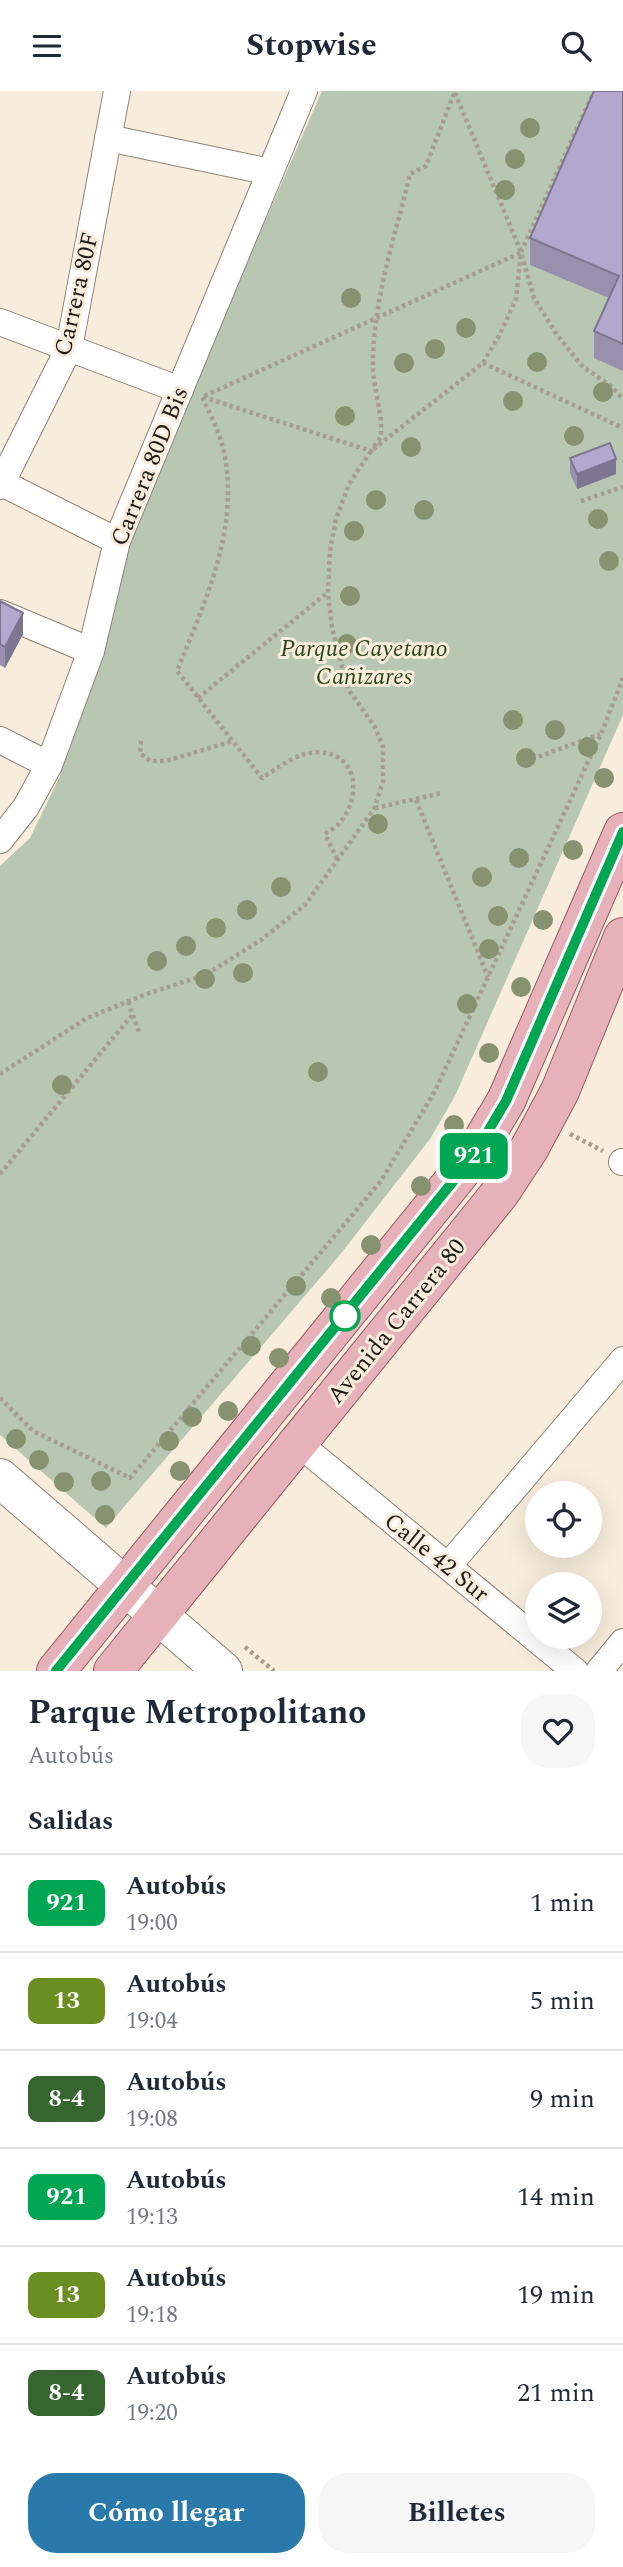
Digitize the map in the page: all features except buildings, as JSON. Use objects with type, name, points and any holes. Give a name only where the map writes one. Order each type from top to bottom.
[{"type":"main road","name":"Avenida Carrera 80","points":[[56,1671],[472,1158],[506,1101],[623,832]]},
{"type":"main road","name":"Avenida Carrera 80","points":[[113,1671],[500,1193],[545,1121],[620,954]]},
{"type":"street","name":"Carrera 80F","points":[[0,484],[69,348],[117,91]]},
{"type":"street","name":"Carrera 80D Bis","points":[[0,841],[26,807],[49,765],[92,651],[117,541],[191,393],[270,172],[304,91]]},
{"type":"street","points":[[108,138],[270,172]]},
{"type":"street","points":[[0,322],[191,393]]},
{"type":"street","points":[[0,484],[117,541]]},
{"type":"street","points":[[0,613],[92,651]]},
{"type":"street","points":[[0,740],[49,765]]},
{"type":"street","points":[[448,1566],[623,1360]]},
{"type":"street","name":"Calle 42 Sur","points":[[298,1443],[575,1671]]},
{"type":"street","points":[[3,1486],[223,1671]]},
{"type":"street","points":[[599,1671],[623,1642]]},
{"type":"path","points":[[371,451],[483,363],[516,299],[521,252],[594,91]]},
{"type":"path","points":[[455,92],[521,252],[534,298],[557,335],[583,367],[611,386],[623,399]]},
{"type":"path","points":[[0,1074],[87,1019],[207,974],[261,940],[305,905],[374,809],[383,782],[383,747],[375,727],[348,689],[332,628],[328,593],[330,551],[349,484],[380,438],[381,425],[372,370],[377,318],[410,174],[426,166],[455,92]]},
{"type":"path","points":[[191,393],[377,318],[521,252]]},
{"type":"path","points":[[483,363],[623,428]]},
{"type":"path","points":[[191,393],[371,451]]},
{"type":"path","points":[[191,393],[224,451],[229,499],[223,543],[209,590],[177,671],[262,778],[291,760],[312,753],[337,756],[348,766],[355,783],[352,799],[341,822],[325,834],[337,860]]},
{"type":"path","points":[[582,501],[623,487]]},
{"type":"path","points":[[198,698],[328,593]]},
{"type":"path","points":[[0,1398],[33,1430],[130,1478],[381,1181],[435,1091],[601,734],[623,678]]},
{"type":"path","points":[[519,764],[601,734]]},
{"type":"path","points":[[141,741],[140,753],[150,761],[166,761],[233,741]]},
{"type":"path","points":[[374,809],[442,793]]},
{"type":"path","points":[[416,800],[488,977]]},
{"type":"path","points":[[128,1002],[139,1032]]},
{"type":"path","points":[[0,1174],[133,1014]]},
{"type":"path","points":[[545,1121],[623,1162]]},
{"type":"green space","name":"Parque Cayetano Cañizares","points":[[322,91],[606,91],[623,371],[623,715],[455,1096],[430,1139],[339,1256],[106,1528],[0,1435],[0,866],[30,838],[60,776],[142,502]]},
{"type":"bus line","name":"921","points":[[56,1671],[472,1158],[506,1101],[623,832]]}]
